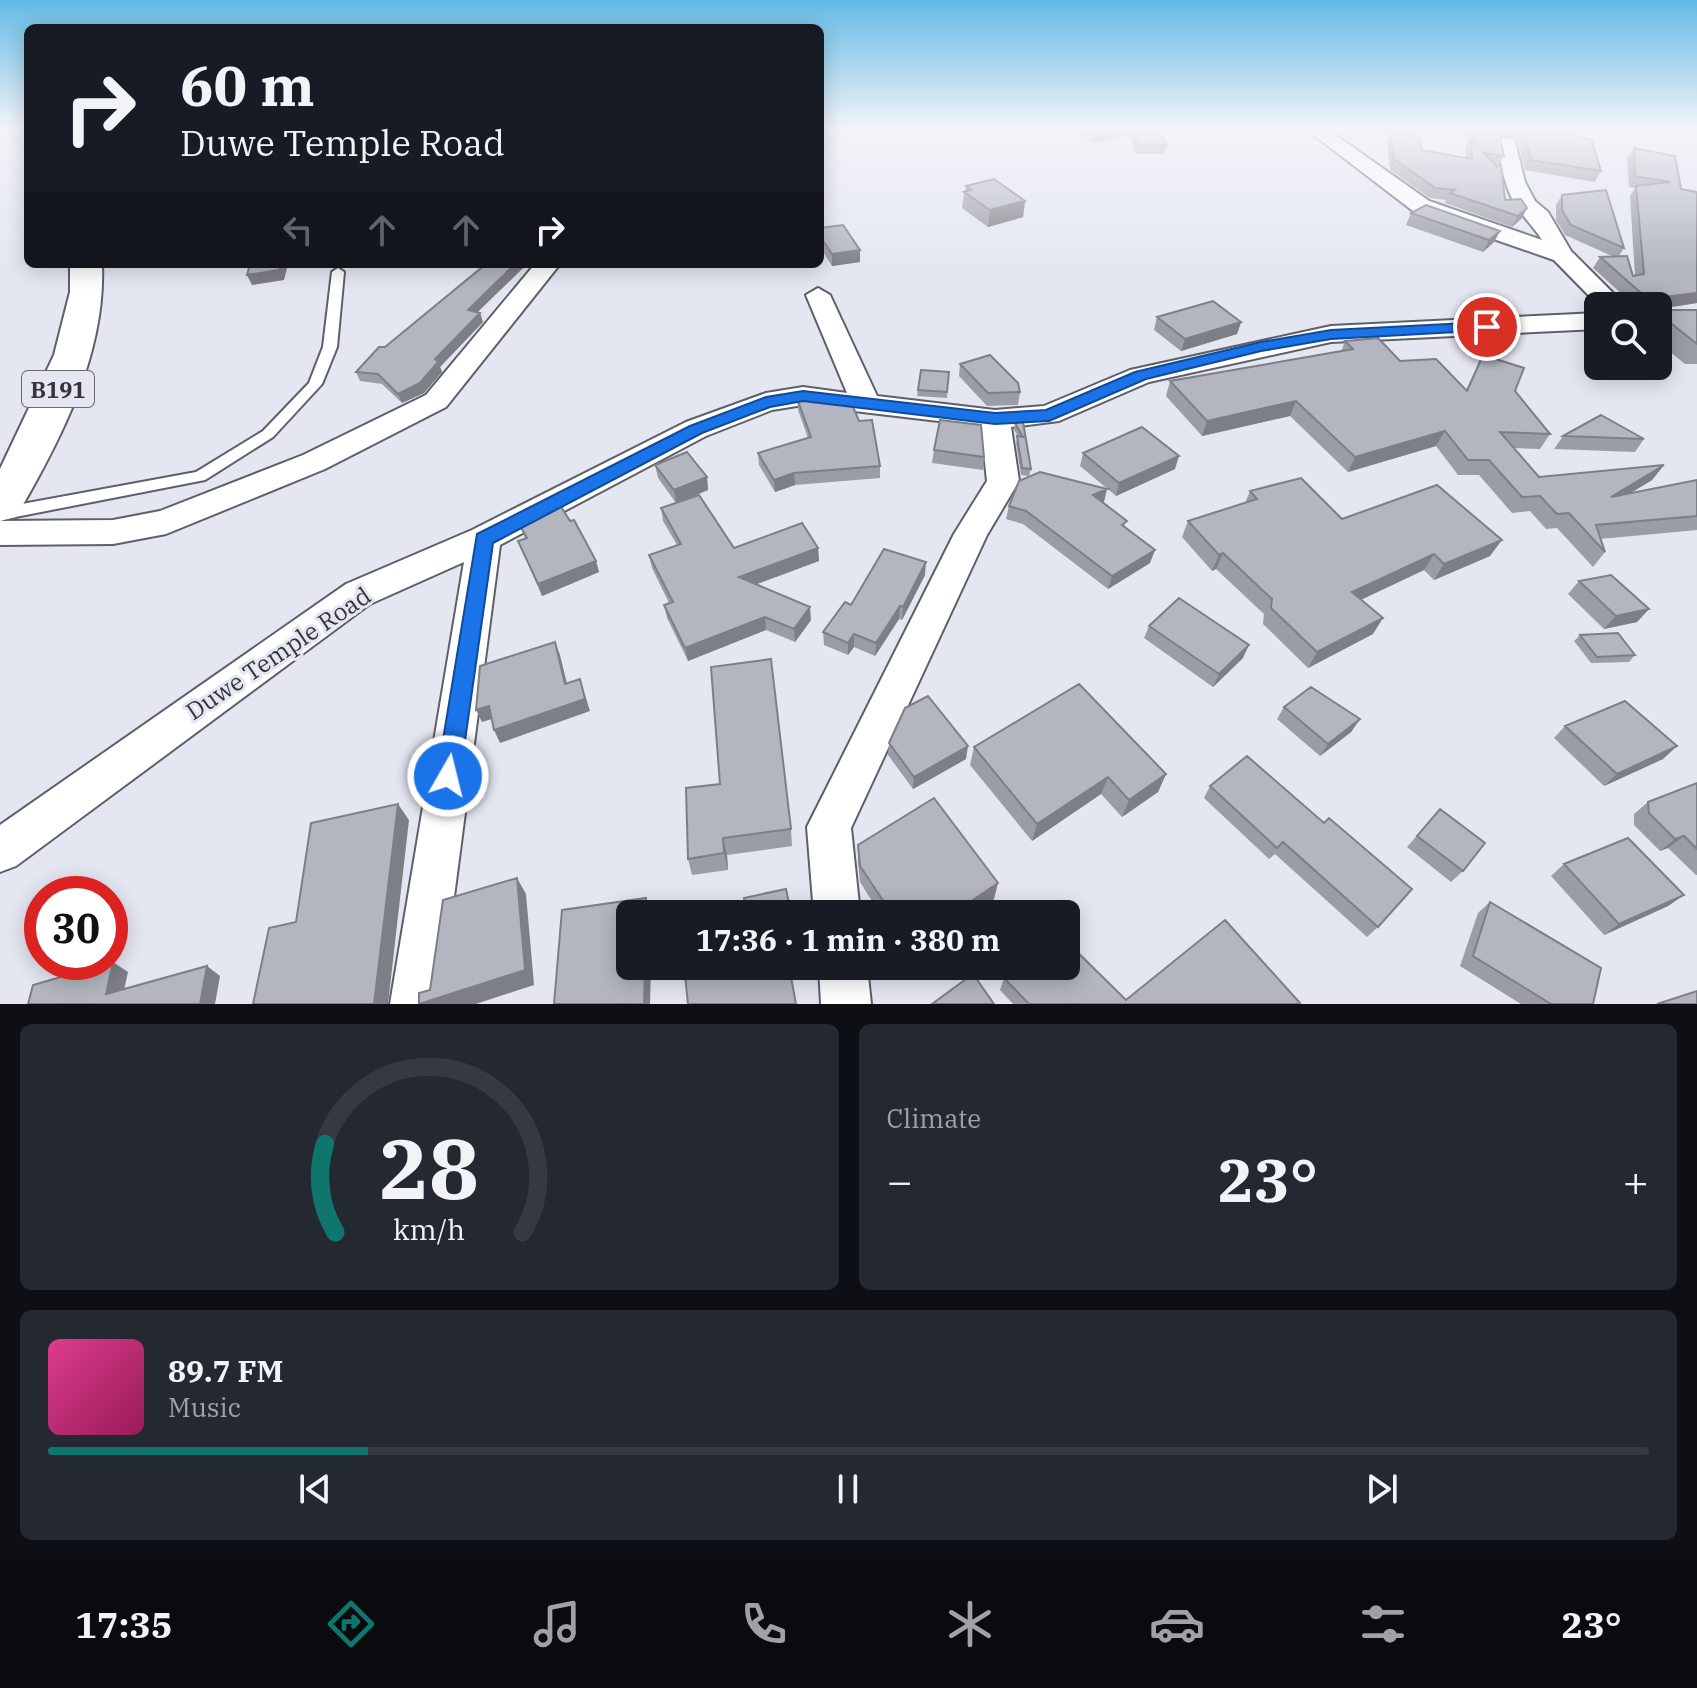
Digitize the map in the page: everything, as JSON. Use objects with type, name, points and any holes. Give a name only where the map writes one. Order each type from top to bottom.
[{"type":"main road","name":"B191","points":[[0,506],[52,403],[78,340],[89,286],[87,268]]},
{"type":"street","points":[[1379,176],[1421,206],[1562,255]]},
{"type":"street","points":[[1514,176],[1562,255],[1599,292]]},
{"type":"street","points":[[0,533],[113,532],[166,522],[314,462],[436,401],[545,268]]},
{"type":"street","points":[[818,295],[867,405]]},
{"type":"street","name":"Duwe Temple Road","points":[[0,851],[358,594],[484,539],[696,429],[766,402],[803,396],[995,419],[1049,415],[1140,376],[1331,334],[1584,322]]},
{"type":"street","points":[[836,900],[829,827],[971,534],[1003,481],[995,419]]},
{"type":"street","points":[[415,1004],[484,539]]},
{"type":"street","points":[[844,980],[846,1004]]},
{"type":"lane","points":[[0,514],[200,476],[268,434],[315,384],[330,347],[338,272]]},
{"type":"building","points":[[1418,176],[1502,176],[1505,200],[1521,199],[1527,208],[1518,216],[1450,193],[1455,190],[1435,188]]},
{"type":"building","points":[[1635,176],[1679,176],[1681,189],[1696,192],[1697,293],[1672,296],[1672,292],[1640,292],[1600,257],[1627,256],[1633,276],[1644,274],[1636,186],[1670,182]]},
{"type":"building","points":[[994,179],[1025,201],[990,210],[964,192],[971,190],[966,186]]},
{"type":"building","points":[[1606,190],[1624,248],[1571,225],[1562,210],[1562,195]]},
{"type":"building","points":[[1426,205],[1500,231],[1489,240],[1411,213]]},
{"type":"building","points":[[843,225],[860,250],[832,254],[824,242],[824,227]]},
{"type":"building","points":[[249,268],[280,268],[279,270],[247,275]]},
{"type":"building","points":[[481,268],[511,268],[468,310],[480,313],[435,359],[438,362],[420,383],[398,394],[378,374],[356,372],[379,347],[385,347]]},
{"type":"building","points":[[1213,301],[1241,322],[1185,339],[1157,317]]},
{"type":"building","points":[[1672,310],[1697,310],[1697,344],[1672,324]]},
{"type":"building","points":[[1378,338],[1400,361],[1436,359],[1467,391],[1483,355],[1524,368],[1515,391],[1550,434],[1500,432],[1539,477],[1664,465],[1611,497],[1697,480],[1697,516],[1596,525],[1605,552],[1569,513],[1557,514],[1540,496],[1522,497],[1489,460],[1468,460],[1445,431],[1355,457],[1296,401],[1207,421],[1170,381],[1353,349],[1345,341]]},
{"type":"building","points":[[990,355],[1018,383],[1020,392],[988,393],[960,364]]},
{"type":"building","points":[[921,370],[949,372],[947,392],[918,390]]},
{"type":"building","points":[[797,398],[851,402],[859,421],[872,420],[880,466],[794,473],[774,480],[758,453],[811,437]]},
{"type":"building","points":[[1601,415],[1644,439],[1563,436]]},
{"type":"building","points":[[940,420],[981,425],[984,457],[934,450]]},
{"type":"building","points":[[1023,422],[1031,469],[1022,468],[1017,436],[1023,437],[1015,423]]},
{"type":"building","points":[[1142,427],[1179,456],[1119,483],[1083,453]]},
{"type":"building","points":[[687,452],[707,477],[674,490],[655,465]]},
{"type":"building","points":[[1040,472],[1107,489],[1093,495],[1127,521],[1122,525],[1155,550],[1112,576],[1026,511],[1009,506],[1019,481]]},
{"type":"building","points":[[1301,478],[1342,519],[1437,485],[1502,540],[1444,564],[1434,554],[1352,592],[1383,618],[1317,652],[1271,608],[1272,599],[1223,553],[1219,555],[1188,521],[1257,499],[1250,491]]},
{"type":"building","points":[[699,495],[734,548],[802,523],[818,548],[739,577],[810,607],[794,629],[765,617],[685,648],[664,605],[673,602],[649,555],[681,544],[661,508]]},
{"type":"building","points":[[560,505],[570,521],[574,520],[596,561],[538,584],[518,541],[527,538],[519,524]]},
{"type":"building","points":[[884,549],[926,562],[903,607],[900,606],[876,643],[854,634],[848,643],[823,632],[845,602],[851,605]]},
{"type":"building","points":[[1611,575],[1649,609],[1616,616],[1579,581]]},
{"type":"building","points":[[1179,598],[1249,645],[1219,674],[1149,626]]},
{"type":"building","points":[[1618,633],[1635,655],[1597,657],[1580,635]]},
{"type":"building","points":[[555,642],[565,684],[580,679],[585,699],[494,730],[489,706],[476,710],[480,666]]},
{"type":"building","points":[[771,659],[791,829],[723,838],[724,853],[688,859],[686,788],[720,784],[711,667]]},
{"type":"building","points":[[1079,684],[1166,774],[1129,800],[1108,777],[1037,824],[974,747]]},
{"type":"building","points":[[1311,687],[1360,719],[1328,744],[1284,707]]},
{"type":"building","points":[[928,696],[968,746],[914,777],[889,743],[905,708]]},
{"type":"building","points":[[1625,701],[1677,746],[1617,774],[1565,726]]},
{"type":"building","points":[[1247,756],[1324,823],[1329,818],[1412,889],[1378,927],[1283,842],[1277,848],[1210,786]]},
{"type":"building","points":[[1697,783],[1697,849],[1684,836],[1675,839],[1649,813],[1648,802]]},
{"type":"building","points":[[934,798],[998,883],[973,900],[883,900],[860,866],[858,845]]},
{"type":"building","points":[[398,804],[374,1004],[253,1004],[269,928],[296,922],[311,823]]},
{"type":"building","points":[[1440,809],[1485,843],[1463,871],[1417,836]]},
{"type":"building","points":[[1628,838],[1684,895],[1619,924],[1564,864]]},
{"type":"building","points":[[517,878],[525,970],[419,1004],[419,993],[430,990],[443,900]]},
{"type":"building","points":[[786,889],[788,900],[744,900]]},
{"type":"building","points":[[616,902],[616,980],[645,980],[644,1004],[554,1004],[562,910]]},
{"type":"building","points":[[1490,902],[1601,968],[1593,1004],[1551,1004],[1473,956]]},
{"type":"building","points":[[1225,920],[1300,1003],[1029,1004],[1006,980],[1080,980],[1080,955],[1126,1000]]},
{"type":"building","points":[[207,966],[200,1004],[28,1004],[33,985],[50,980],[109,980],[106,994]]},
{"type":"building","points":[[685,980],[792,980],[796,1004],[688,1004]]},
{"type":"building","points":[[965,980],[977,980],[994,1004],[932,1004]]},
{"type":"building","points":[[1697,991],[1697,1004],[1657,1004]]},
{"type":"route","points":[[448,776],[484,539],[696,429],[766,402],[803,396],[995,419],[1049,415],[1140,376],[1261,347],[1331,334],[1487,327]]}]
